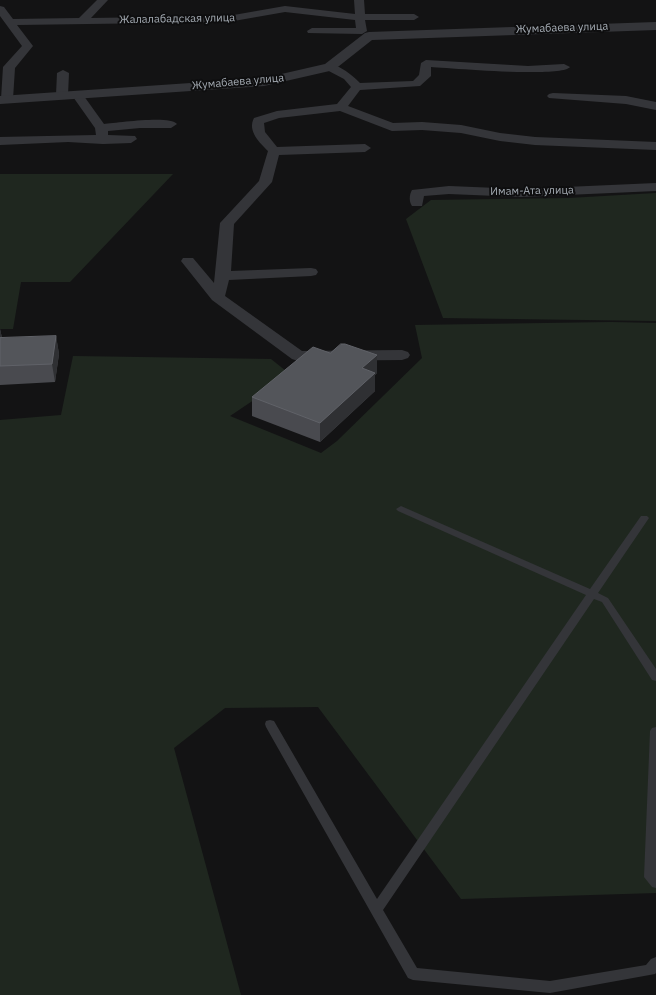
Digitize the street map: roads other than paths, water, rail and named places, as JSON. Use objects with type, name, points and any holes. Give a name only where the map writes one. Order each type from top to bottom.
[{"type":"street","points":[[83,20],[104,0]]},
{"type":"street","points":[[312,31],[366,34],[359,16],[359,0]]},
{"type":"street","points":[[0,9],[14,25],[28,46],[9,67],[4,99]]},
{"type":"street","name":"Жалалабадская улица","points":[[0,30],[14,25],[83,20],[228,19],[285,9],[359,16],[414,17]]},
{"type":"street","name":"Жумабаева улица","points":[[4,99],[264,82],[329,67],[366,34],[656,26]]},
{"type":"street","points":[[341,108],[357,87],[416,84],[425,76],[426,63],[528,69],[564,67]]},
{"type":"street","points":[[329,67],[348,77],[357,87]]},
{"type":"street","points":[[62,96],[63,73]]},
{"type":"street","points":[[77,94],[102,134],[131,139]]},
{"type":"street","points":[[553,96],[626,100],[656,106]]},
{"type":"street","points":[[274,151],[259,133],[258,121],[277,115],[341,108],[392,127],[422,126],[461,130],[500,137],[535,140],[656,146]]},
{"type":"street","points":[[0,141],[68,138],[102,134],[140,124],[171,124]]},
{"type":"street","points":[[274,151],[365,148]]},
{"type":"street","points":[[217,297],[223,276],[227,222],[265,182],[274,151]]},
{"type":"street","name":"Имам-Ата улица","points":[[417,203],[417,193],[449,190],[521,193],[656,187]]},
{"type":"street","points":[[188,260],[217,297],[298,356],[402,355]]},
{"type":"street","points":[[223,276],[311,272]]},
{"type":"lane","points":[[401,509],[605,600],[656,677]]},
{"type":"lane","points":[[376,910],[644,518]]},
{"type":"lane","points":[[270,724],[413,974],[550,987],[650,970],[656,963]]},
{"type":"lane","points":[[656,732],[650,877],[656,883]]}]
